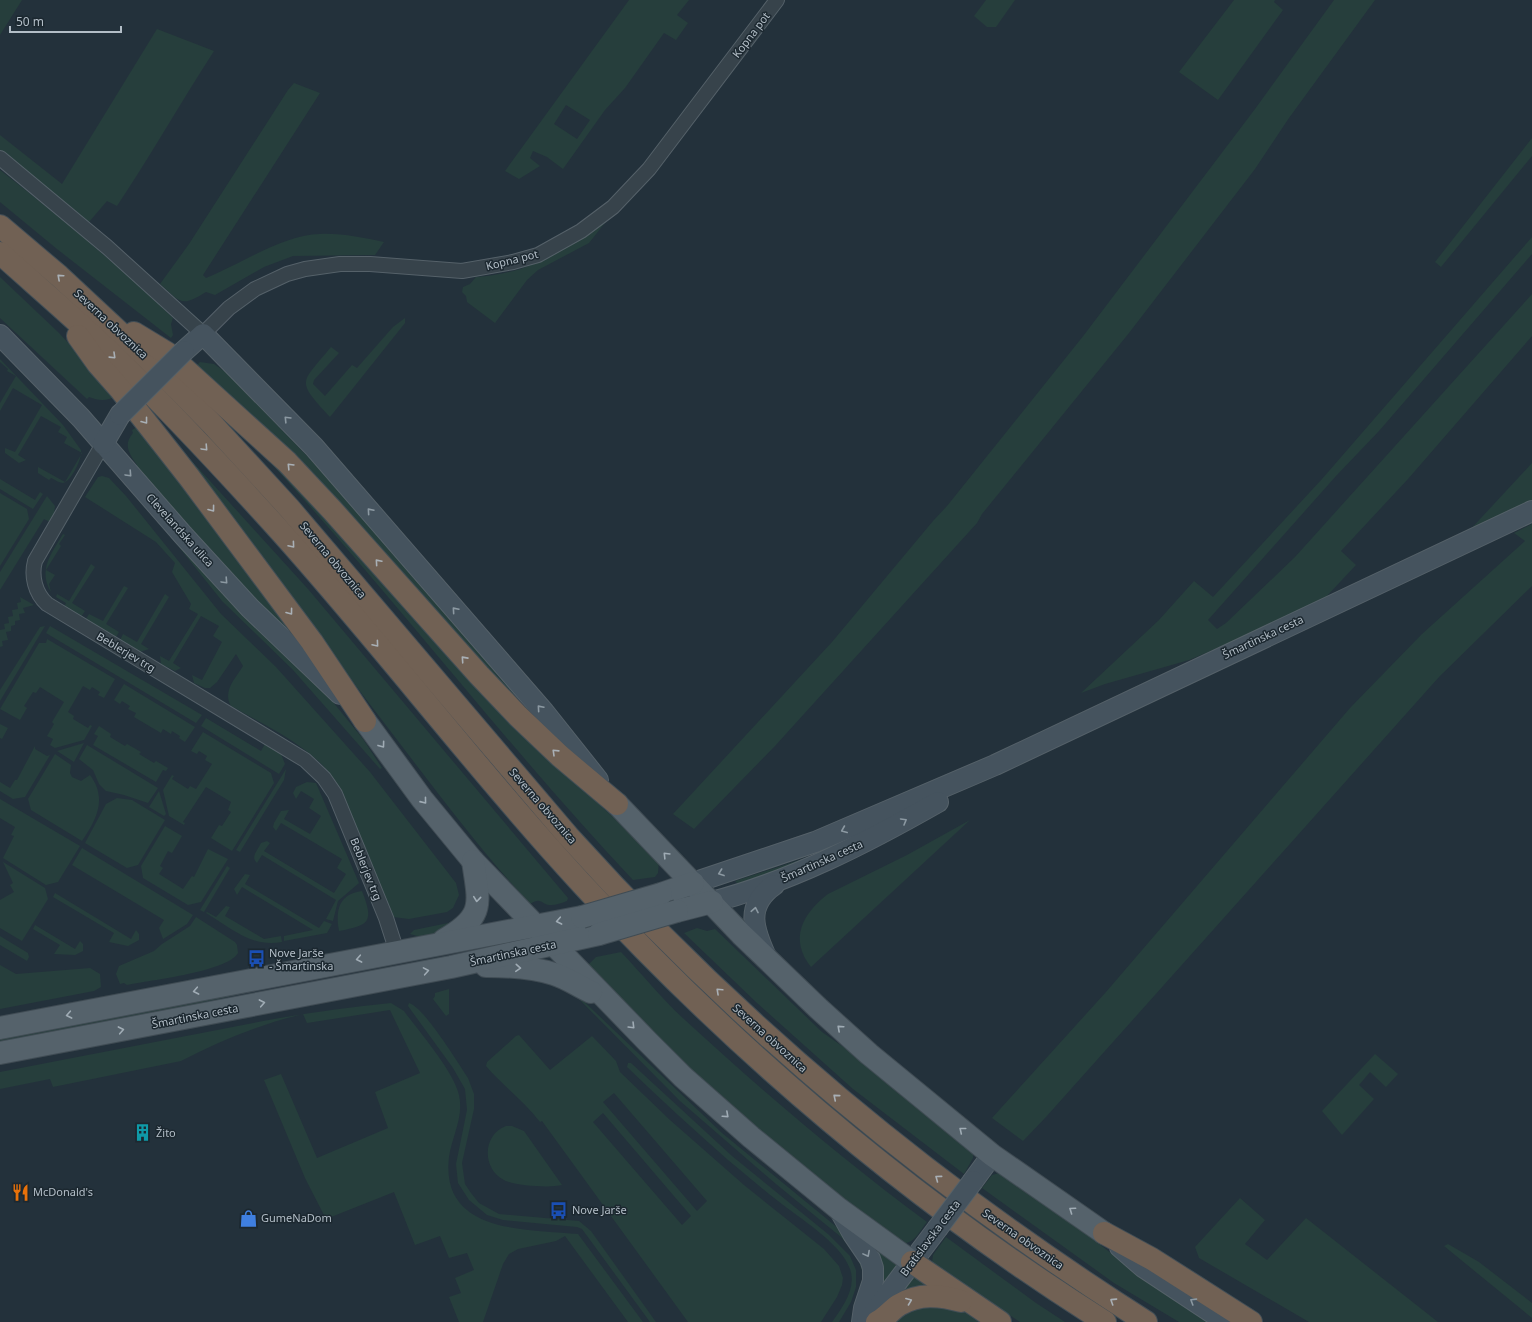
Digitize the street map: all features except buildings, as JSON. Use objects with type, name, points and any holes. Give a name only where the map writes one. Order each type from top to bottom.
[{"type":"highway","name":"Severna obvoznica","points":[[0,226],[99,313],[147,358],[201,413],[289,508],[568,836],[701,975],[793,1060],[919,1164],[1047,1257],[1146,1322]]},
{"type":"highway","name":"Severna obvoznica","points":[[0,253],[114,356],[202,446],[282,534],[535,832],[588,891],[693,998],[755,1056],[822,1113],[915,1188],[1035,1276],[1105,1322]]},
{"type":"highway","points":[[54,301],[98,364],[120,389],[189,477],[312,642],[365,720]]},
{"type":"highway","points":[[99,313],[167,353],[287,462],[332,510],[488,685],[560,756],[617,804]]},
{"type":"highway","points":[[1104,1232],[1152,1259],[1251,1322]]},
{"type":"highway","points":[[912,1262],[1000,1322]]},
{"type":"highway","points":[[877,1322],[899,1305],[921,1296],[945,1297],[974,1305]]},
{"type":"main road","points":[[365,720],[422,799],[473,860],[604,998],[709,1100],[751,1137],[840,1209],[912,1262]]},
{"type":"main road","points":[[617,804],[768,960],[869,1054],[992,1154],[1104,1232]]},
{"type":"main road","points":[[428,946],[455,934],[466,927],[472,919],[478,899],[473,860]]},
{"type":"main road","name":"Šmartinska cesta","points":[[0,1028],[582,917],[693,883]]},
{"type":"main road","name":"Šmartinska cesta","points":[[0,1053],[451,967],[599,934],[712,902]]},
{"type":"main road","points":[[451,967],[522,968],[546,972],[564,978],[604,998]]},
{"type":"street","name":"Kopna pot","points":[[203,334],[230,308],[255,289],[287,274],[305,269],[340,264],[370,264],[462,271],[498,265],[538,255],[581,231],[613,207],[648,169],[777,0]]},
{"type":"street","points":[[0,158],[107,247],[203,334],[314,447],[544,712],[617,804]]},
{"type":"street","name":"Beblerjev trg","points":[[203,334],[120,415],[36,561],[33,574],[39,594],[47,604],[305,760],[318,771],[335,794],[383,911],[397,952]]},
{"type":"street","name":"Clevelandska ulica","points":[[0,335],[36,369],[250,608],[328,682],[365,720]]},
{"type":"street","name":"Šmartinska cesta","points":[[693,883],[815,842],[995,765],[1126,701],[1532,511]]},
{"type":"street","name":"Šmartinska cesta","points":[[712,902],[779,881],[870,840],[946,798],[995,765]]},
{"type":"street","points":[[768,960],[754,924],[755,908],[762,894],[779,881]]},
{"type":"street","name":"Bratislavska cesta","points":[[867,1322],[992,1154]]},
{"type":"street","points":[[840,1209],[853,1234],[870,1259],[872,1268],[873,1282],[864,1308],[862,1322]]},
{"type":"street","points":[[1104,1232],[1143,1268],[1226,1322]]},
{"type":"green space","points":[[0,0],[22,0],[0,35]]},
{"type":"green space","points":[[629,0],[689,0],[677,15],[688,23],[676,40],[664,33],[625,88],[605,110],[563,169],[547,157],[533,151],[530,158],[540,166],[519,179],[505,171]],"holes":[[[566,105],[590,120],[577,139],[554,124]]]},
{"type":"green space","points":[[986,0],[1015,0],[996,27],[987,27],[974,16]]},
{"type":"green space","points":[[1234,0],[1275,0],[1274,2],[1283,10],[1218,100],[1179,72]]},
{"type":"green space","points":[[1334,0],[1375,0],[1289,118],[1255,169],[1129,333],[982,514],[977,523],[775,746],[694,829],[673,814],[832,642],[947,506],[1084,335],[1255,109]]},
{"type":"green space","points":[[157,29],[214,51],[117,206],[107,201],[89,222],[0,151],[0,135],[62,184]]},
{"type":"green space","points":[[294,83],[320,93],[203,275],[206,278],[276,245],[291,239],[306,236],[336,234],[384,242],[375,255],[293,256],[264,267],[215,295],[206,292],[191,300],[181,301],[177,299],[160,284],[189,244],[288,90]]},
{"type":"green space","points":[[1532,138],[1532,156],[1441,267],[1435,262]]},
{"type":"green space","points":[[0,170],[88,242],[173,318],[171,324],[173,335],[171,338],[57,249],[0,202]]},
{"type":"green space","points":[[608,219],[589,243],[538,270],[527,280],[495,323],[467,302],[466,296],[462,292],[463,287],[470,284],[476,277],[514,271],[547,258],[578,240]]},
{"type":"green space","points":[[1532,237],[1532,254],[1379,431],[1336,476],[1208,620],[1217,629],[1226,623],[1295,557],[1532,294],[1532,336],[1408,479],[1341,551],[1356,565],[1326,597],[1227,644],[1189,660],[1105,684],[1081,693],[1159,620],[1194,581],[1213,597],[1322,479]]},
{"type":"green space","points":[[0,277],[59,333],[117,396],[106,400],[89,397],[87,399],[0,318]]},
{"type":"green space","points":[[405,318],[405,323],[330,417],[311,395],[307,388],[306,382],[308,375],[313,368],[331,347],[339,353],[314,380],[313,384],[325,396],[352,365],[357,368],[393,327]]},
{"type":"green space","points":[[0,359],[63,425],[81,452],[64,443],[67,437],[58,432],[61,427],[41,416],[18,455],[26,460],[19,463],[5,453],[5,448],[15,452],[42,405],[13,388],[0,411],[0,403],[16,376],[7,371],[8,369],[0,362]]},
{"type":"green space","points":[[200,362],[214,364],[227,373],[333,483],[482,654],[498,676],[514,692],[514,696],[194,368]]},
{"type":"green space","points":[[140,425],[302,642],[299,645],[133,468],[137,465],[128,449],[128,441],[133,433],[132,430]]},
{"type":"green space","points":[[171,438],[308,589],[568,898],[567,901],[553,905],[548,905],[539,901],[530,904],[493,862],[360,692]]},
{"type":"green space","points":[[81,455],[73,474],[66,482],[63,483],[51,478],[49,480],[38,473],[38,467],[65,482]]},
{"type":"green space","points":[[270,458],[520,729],[659,861],[658,873],[655,877],[633,880],[586,829],[540,777],[361,565],[269,461]]},
{"type":"green space","points":[[1532,463],[1532,502],[1468,532]]},
{"type":"green space","points":[[102,476],[109,478],[126,496],[221,614],[276,667],[370,772],[456,883],[459,895],[453,908],[447,912],[409,919],[393,917],[340,789],[327,770],[308,752],[276,731],[231,706],[228,695],[229,690],[243,666],[236,654],[217,682],[210,688],[205,688],[194,683],[192,675],[202,680],[222,642],[213,636],[219,626],[201,616],[173,663],[181,668],[175,671],[161,664],[160,656],[169,661],[198,614],[189,609],[191,604],[172,572],[175,563],[156,542],[85,497],[98,477]]},
{"type":"green space","points":[[0,479],[35,500],[40,492],[43,494],[33,509],[0,489]]},
{"type":"green space","points":[[131,487],[320,686],[363,739],[382,768],[380,769],[293,670],[222,601]]},
{"type":"green space","points":[[0,493],[27,509],[29,519],[0,566]]},
{"type":"green space","points":[[47,496],[55,506],[54,514],[50,522],[44,519],[0,590],[0,572]]},
{"type":"green space","points":[[1532,524],[1532,586],[1439,677],[1023,1141],[992,1118],[1106,992],[1350,708],[1422,634],[1525,541],[1514,533]]},
{"type":"green space","points":[[63,534],[65,535],[59,544],[61,546],[46,570],[48,562]]},
{"type":"green space","points":[[91,564],[95,567],[72,603],[85,611],[81,617],[64,607],[66,603],[56,597],[57,594],[69,601]]},
{"type":"green space","points":[[46,570],[55,575],[49,584],[51,592],[47,584]]},
{"type":"green space","points":[[124,586],[128,588],[106,624],[119,632],[116,637],[86,619],[89,614],[103,621]]},
{"type":"green space","points":[[165,594],[169,597],[141,644],[149,649],[140,652],[120,640],[123,634],[137,642]]},
{"type":"green space","points":[[20,597],[34,605],[23,608],[25,613],[19,614],[20,620],[15,621],[15,625],[11,626],[11,631],[6,632],[8,640],[2,641],[3,646],[0,647],[0,630],[5,629],[4,624],[9,623],[8,617],[13,616],[12,610],[18,609],[17,603],[21,602]]},
{"type":"green space","points":[[45,626],[0,701],[0,690],[40,627]]},
{"type":"green space","points":[[50,626],[202,715],[196,723],[46,633]]},
{"type":"green space","points":[[47,639],[115,679],[104,698],[98,695],[100,692],[92,687],[90,690],[83,686],[68,712],[74,716],[73,719],[88,728],[90,725],[92,726],[84,740],[55,748],[50,745],[53,739],[47,736],[54,724],[52,722],[64,702],[40,687],[36,693],[33,692],[24,706],[27,708],[20,720],[0,709],[39,643],[46,643]]},
{"type":"green space","points":[[124,684],[195,727],[185,742],[179,738],[180,736],[172,731],[171,734],[163,729],[161,733],[134,717],[136,713],[128,709],[130,706],[122,701],[120,704],[114,700]]},
{"type":"green space","points":[[206,718],[261,751],[266,742],[281,754],[285,764],[279,774],[201,726]]},
{"type":"green space","points":[[0,724],[8,728],[2,739],[0,738]]},
{"type":"green space","points":[[99,726],[111,734],[110,737],[125,746],[127,744],[141,752],[139,754],[154,763],[156,761],[168,768],[166,771],[163,770],[156,782],[93,745],[98,736],[94,734]]},
{"type":"green space","points":[[203,732],[271,773],[274,783],[232,851],[211,838],[219,825],[222,826],[231,812],[228,810],[231,802],[206,787],[183,822],[185,823],[184,825],[169,816],[163,790],[172,775],[174,776],[172,779],[188,789],[190,786],[196,789],[212,764],[205,760],[207,756],[199,751],[197,754],[191,751]]},
{"type":"green space","points":[[84,743],[74,762],[57,751]]},
{"type":"green space","points":[[87,745],[158,788],[148,803],[106,791],[99,784],[93,770],[79,759]]},
{"type":"green space","points":[[35,746],[35,749],[47,756],[50,755],[25,797],[13,799],[0,791],[0,782],[10,788],[15,780],[17,780]]},
{"type":"green space","points":[[55,754],[71,765],[70,773],[72,777],[81,781],[90,775],[98,792],[98,809],[92,825],[82,841],[31,810],[28,799]]},
{"type":"green space","points":[[286,769],[284,780],[240,852],[236,850]]},
{"type":"green space","points":[[307,782],[316,783],[359,883],[338,901],[333,921],[326,919],[336,900],[262,855],[257,863],[254,858],[255,853],[261,843],[267,841],[270,843],[264,851],[334,893],[346,874],[337,868],[342,859],[281,823],[276,831],[273,827],[281,811],[289,810],[284,819],[310,834],[321,816],[309,808],[314,799],[301,791],[296,799],[293,793],[296,787]]},
{"type":"green space","points":[[159,791],[166,814],[164,816],[149,807]]},
{"type":"green space","points":[[117,798],[132,800],[165,820],[138,865],[127,868],[85,843],[106,804]]},
{"type":"green space","points":[[0,799],[80,846],[58,882],[46,885],[3,858],[14,836],[11,835],[15,827],[0,818]]},
{"type":"green space","points":[[970,820],[811,967],[804,957],[800,937],[805,919],[819,902],[828,894],[907,855]]},
{"type":"green space","points":[[165,826],[182,836],[172,853],[168,851],[160,866],[163,868],[159,874],[183,889],[192,876],[194,877],[208,849],[228,859],[201,902],[188,905],[143,878],[141,866]]},
{"type":"green space","points":[[82,848],[193,915],[187,924],[163,939],[159,928],[164,920],[72,865]]},
{"type":"green space","points":[[821,853],[743,889],[735,881]]},
{"type":"green space","points":[[3,862],[45,888],[48,899],[22,941],[0,928],[0,900],[14,892],[10,885],[13,883]]},
{"type":"green space","points":[[227,866],[230,868],[204,912],[200,910]]},
{"type":"green space","points":[[245,874],[250,875],[245,884],[319,928],[324,921],[332,924],[327,933],[284,941],[284,936],[313,930],[242,887],[237,895],[234,889]]},
{"type":"green space","points":[[362,891],[368,909],[367,920],[357,927],[339,931],[338,910],[340,904],[348,896]]},
{"type":"green space","points":[[55,893],[131,939],[136,930],[139,934],[139,940],[128,946],[109,942],[114,933],[53,897]]},
{"type":"green space","points":[[226,906],[230,907],[225,916],[264,939],[281,936],[282,942],[271,943],[251,939],[233,930],[206,913],[207,912],[216,917]]},
{"type":"green space","points":[[196,917],[235,942],[238,953],[231,960],[204,970],[169,978],[127,985],[124,983],[120,984],[116,974],[119,966],[154,951],[190,926]]},
{"type":"green space","points":[[453,922],[444,932],[421,937],[410,934],[414,930]]},
{"type":"green space","points":[[35,925],[75,949],[80,941],[83,944],[83,951],[75,955],[54,954],[60,945],[33,929]]},
{"type":"green space","points":[[697,928],[707,931],[715,929],[822,1032],[872,1067],[973,1152],[973,1158],[964,1174],[853,1089],[757,1003],[684,933]]},
{"type":"green space","points":[[0,936],[28,953],[29,957],[27,961],[0,945]]},
{"type":"green space","points":[[621,952],[677,1012],[743,1073],[834,1150],[927,1222],[916,1236],[910,1242],[902,1243],[827,1187],[682,1066],[586,967],[596,957]]},
{"type":"green space","points":[[0,965],[16,974],[90,968],[100,974],[101,987],[94,991],[0,1009]]},
{"type":"green space","points":[[262,989],[162,1012],[0,1045],[0,1037]]},
{"type":"green space","points":[[449,989],[449,1014],[446,1016],[433,999],[435,993]]},
{"type":"green space","points":[[573,991],[722,1133],[844,1233],[862,1255],[863,1274],[857,1255],[841,1237],[776,1184],[680,1101],[572,992]]},
{"type":"green space","points":[[391,1003],[404,1011],[443,1063],[456,1085],[459,1095],[459,1119],[449,1157],[450,1182],[458,1201],[472,1214],[491,1222],[512,1228],[578,1234],[643,1322],[628,1322],[565,1236],[556,1241],[518,1249],[509,1254],[503,1264],[483,1322],[459,1322],[449,1297],[461,1293],[455,1278],[474,1270],[467,1253],[449,1258],[440,1236],[415,1245],[394,1192],[326,1219],[305,1178],[264,1080],[281,1074],[317,1158],[388,1128],[375,1092],[420,1073],[390,1010],[307,1023],[303,1014]]},
{"type":"green space","points":[[409,1003],[423,1014],[440,1036],[468,1078],[474,1094],[474,1109],[462,1163],[465,1184],[471,1193],[479,1203],[499,1214],[579,1221],[591,1231],[656,1322],[650,1322],[582,1229],[577,1227],[503,1220],[487,1215],[469,1200],[458,1183],[456,1164],[467,1110],[465,1089],[453,1068],[408,1006]]},
{"type":"green space","points":[[301,1014],[240,1034],[181,1061],[53,1087],[50,1079],[0,1089],[0,1072]]},
{"type":"green space","points":[[519,1035],[550,1070],[592,1036],[616,1061],[620,1072],[670,1120],[744,1185],[824,1249],[839,1266],[843,1278],[837,1297],[821,1322],[688,1322],[542,1121],[540,1122],[486,1066],[487,1062]],"holes":[[[614,1093],[707,1201],[697,1211],[603,1102]],[[603,1113],[691,1216],[682,1225],[593,1122]]]},
{"type":"green space","points":[[1375,1054],[1398,1074],[1386,1087],[1370,1072],[1359,1085],[1374,1099],[1342,1135],[1322,1111]]},
{"type":"green space","points":[[628,1063],[631,1063],[732,1156],[828,1234],[850,1256],[856,1270],[856,1287],[851,1302],[839,1322],[832,1322],[847,1297],[852,1283],[852,1276],[845,1259],[838,1250],[829,1241],[765,1191],[715,1149],[627,1067]]},
{"type":"green space","points":[[506,1126],[512,1126],[524,1131],[562,1185],[533,1186],[516,1184],[504,1180],[497,1175],[489,1160],[489,1144],[492,1137],[498,1130]]},
{"type":"green space","points":[[1003,1172],[1024,1185],[1121,1261],[1214,1322],[1179,1322],[1114,1283],[982,1188],[992,1175]]},
{"type":"green space","points":[[1240,1198],[1265,1220],[1245,1244],[1267,1260],[1306,1218],[1438,1322],[1309,1322],[1199,1258],[1195,1247]]},
{"type":"green space","points":[[946,1237],[1036,1303],[1065,1322],[1020,1322],[932,1263],[933,1255]]},
{"type":"green space","points":[[1448,1244],[1479,1262],[1532,1303],[1532,1318],[1444,1246]]},
{"type":"green space","points":[[873,1247],[898,1264],[883,1284],[882,1284]]},
{"type":"green space","points":[[915,1275],[932,1286],[902,1292]]},
{"type":"green space","points":[[943,1304],[966,1311],[982,1322],[890,1322],[910,1308]]},
{"type":"place","name":"Nove Jarše - Šmartinska","points":[[256,959]]},
{"type":"place","name":"Žito","points":[[143,1133]]},
{"type":"place","name":"McDonald's","points":[[20,1192]]},
{"type":"place","name":"Nove Jarše","points":[[559,1210]]},
{"type":"place","name":"GumeNaDom","points":[[248,1218]]}]
